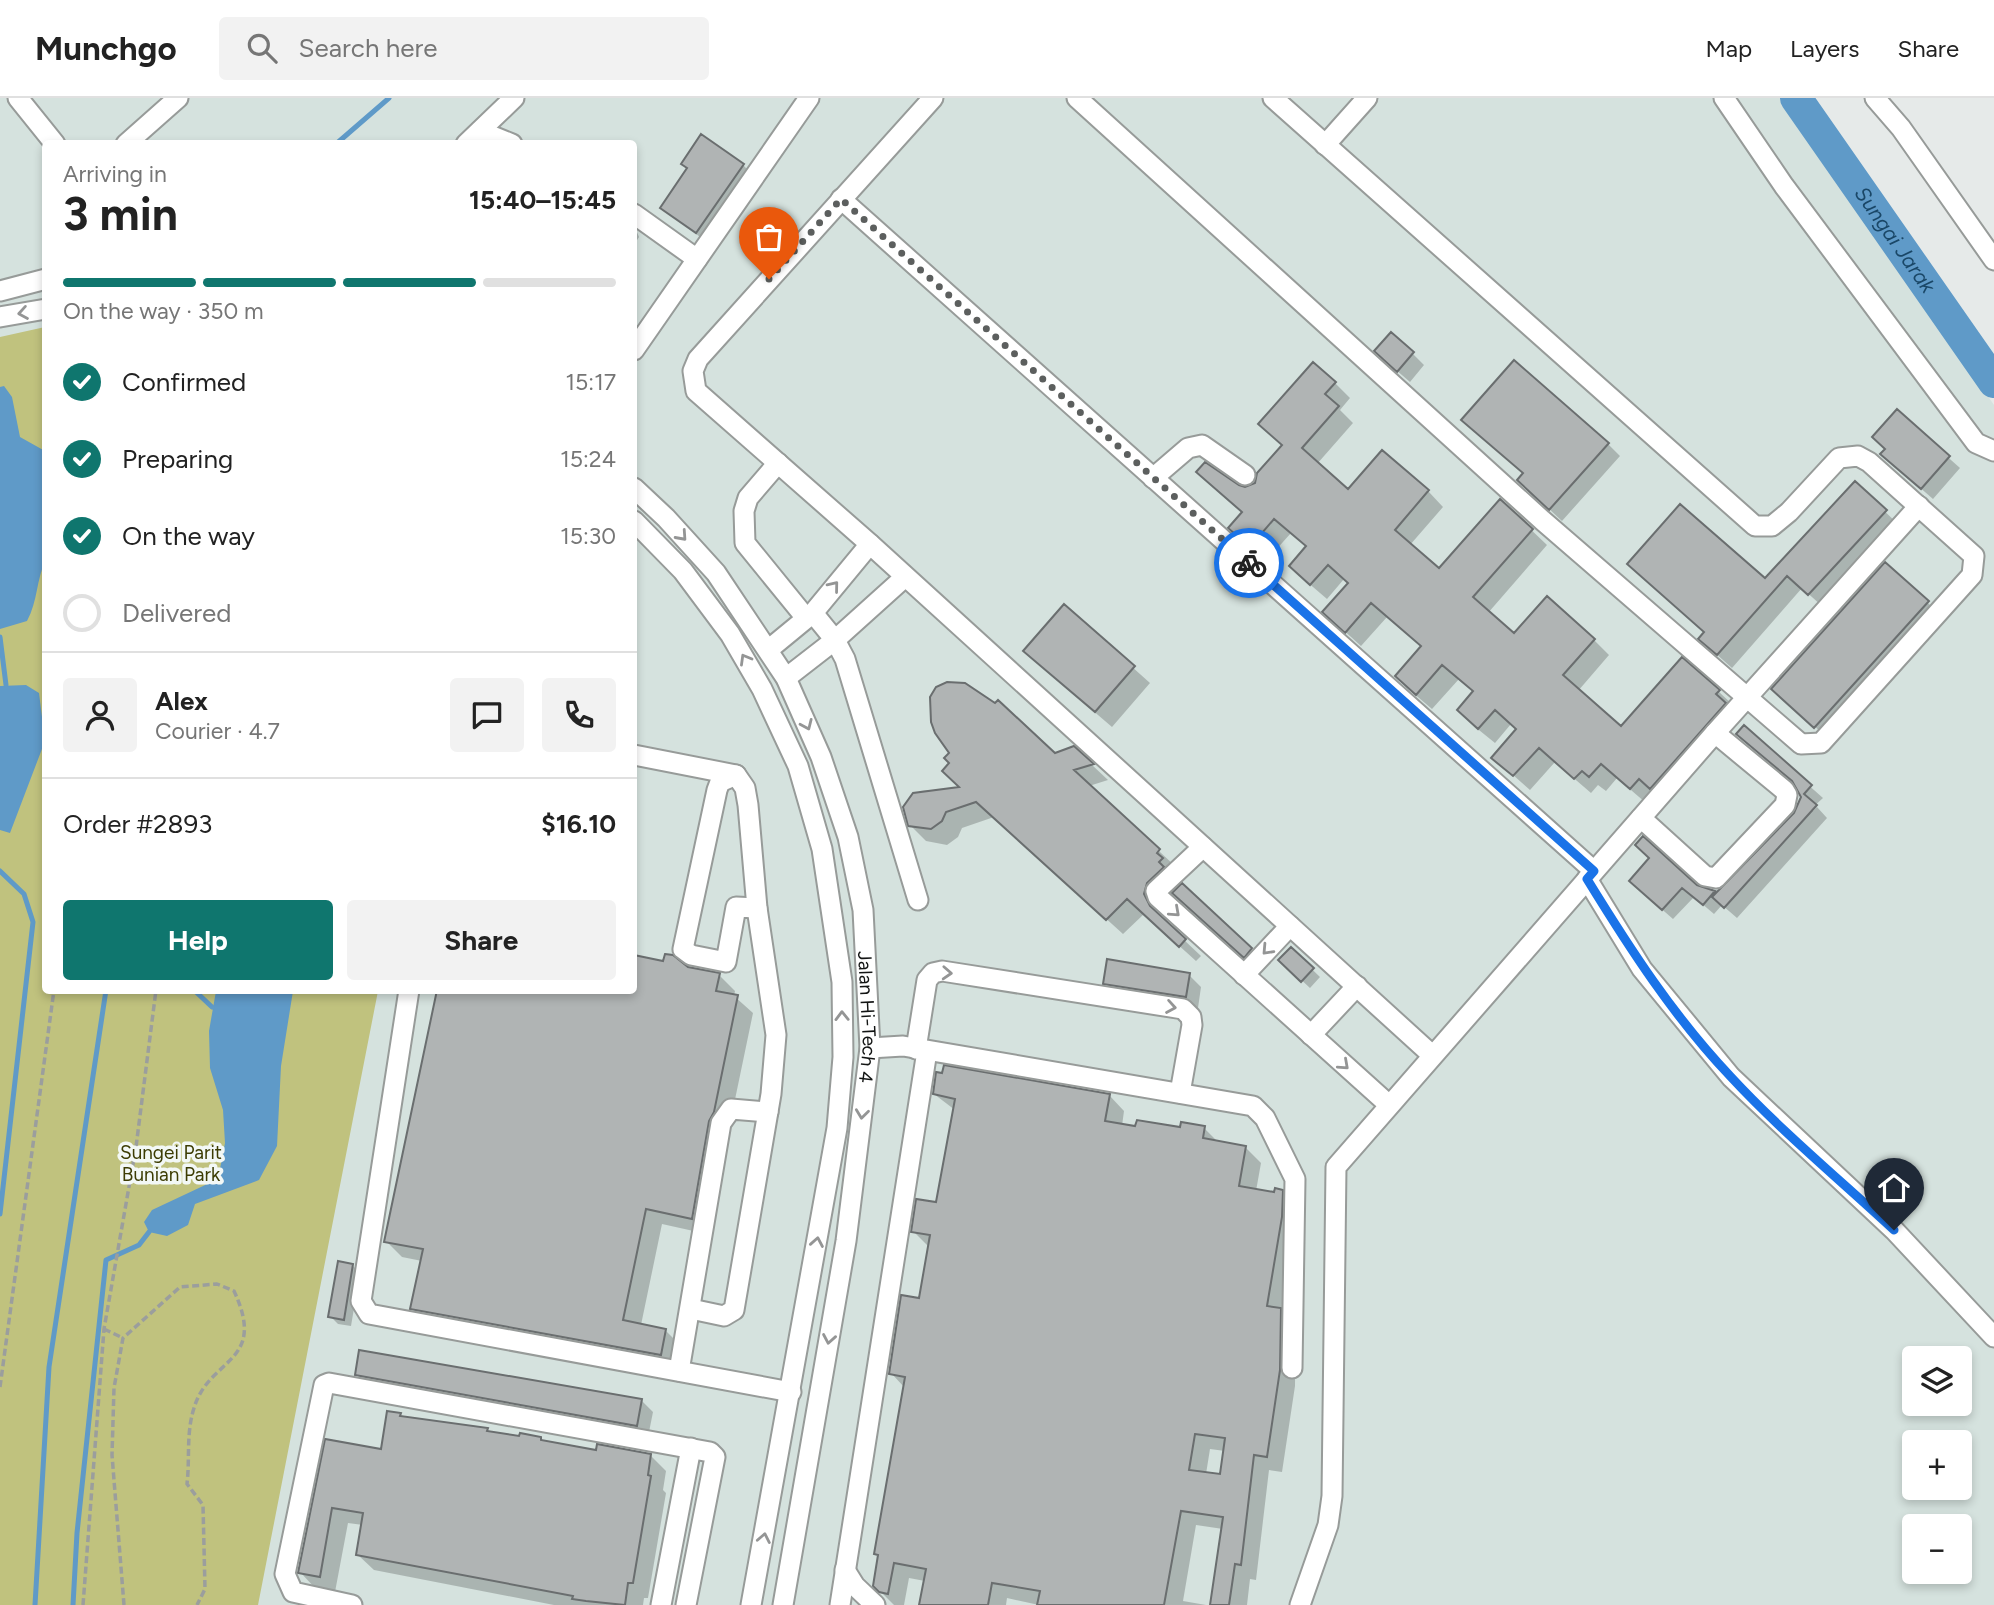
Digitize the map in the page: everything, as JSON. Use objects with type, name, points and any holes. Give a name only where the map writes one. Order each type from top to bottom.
[{"type":"street","points":[[18,98],[52,140]]},
{"type":"street","points":[[131,140],[178,98]]},
{"type":"street","points":[[473,137],[514,98]]},
{"type":"street","points":[[637,346],[809,98]]},
{"type":"street","points":[[933,98],[698,359],[693,371],[696,391],[870,544],[1432,1055]]},
{"type":"street","points":[[1077,98],[1542,520],[1801,744],[1821,743],[1972,575],[1973,556],[1869,462],[1858,456],[1839,458],[1789,512],[1772,526],[1755,526],[1273,98]]},
{"type":"street","points":[[1325,145],[1367,98]]},
{"type":"street","points":[[1724,98],[1784,186],[1976,443],[1994,451]]},
{"type":"street","points":[[1875,98],[1994,260]]},
{"type":"street","points":[[841,199],[1590,875],[1642,969],[1731,1077],[1894,1230],[1994,1337]]},
{"type":"street","points":[[637,216],[697,259]]},
{"type":"street","points":[[0,292],[42,280]]},
{"type":"street","points":[[0,292],[42,287]]},
{"type":"street","points":[[0,317],[42,310]]},
{"type":"street","points":[[1153,478],[1188,447],[1202,445],[1245,475]]},
{"type":"street","points":[[778,463],[748,498],[744,511],[745,544],[835,640],[845,659],[918,900]]},
{"type":"street","name":"Jalan Hi-Tech 4","points":[[637,491],[716,573],[786,678],[821,757],[848,837],[863,910],[870,1048],[846,1241],[783,1605]]},
{"type":"street","points":[[1300,1605],[1328,1525],[1332,1496],[1336,1167],[1388,1104],[1715,733],[1919,506]]},
{"type":"street","name":"Jalan Hi-Tech 4","points":[[637,524],[683,571],[730,634],[762,689],[799,766],[822,849],[842,982],[843,1057],[837,1128],[751,1605]]},
{"type":"street","points":[[768,650],[809,615],[870,544]]},
{"type":"street","points":[[786,678],[835,640],[905,577]]},
{"type":"street","points":[[1641,818],[1705,876],[1716,878],[1785,806],[1787,795],[1784,790],[1715,733]]},
{"type":"street","points":[[637,756],[736,775],[745,788],[757,908],[776,1035],[768,1112],[734,1310],[724,1316],[691,1309]]},
{"type":"street","points":[[736,775],[720,782],[717,790],[682,949],[691,955],[726,962],[736,907],[757,908]]},
{"type":"street","points":[[1203,848],[1157,894],[1388,1104]]},
{"type":"street","points":[[1244,975],[1290,926]]},
{"type":"street","points":[[840,1605],[922,1050],[927,980],[933,973],[942,971],[1183,1009],[1191,1017],[1192,1025],[1180,1093]]},
{"type":"street","points":[[1311,1035],[1357,986]]},
{"type":"street","points":[[408,994],[362,1301],[364,1309],[369,1314],[791,1392]]},
{"type":"street","points":[[870,1048],[922,1050],[1253,1106],[1265,1118],[1295,1179],[1292,1368]]},
{"type":"street","points":[[679,1371],[721,1123],[731,1109],[768,1112]]},
{"type":"street","points":[[352,1605],[293,1592],[285,1574],[324,1385],[329,1383],[710,1452],[715,1457],[686,1605]]},
{"type":"street","points":[[661,1605],[691,1448]]},
{"type":"street","points":[[845,1570],[855,1586],[875,1605]]},
{"type":"path","points":[[0,1387],[16,1249],[53,994]]},
{"type":"path","points":[[83,1605],[104,1329],[136,1147],[155,994]]},
{"type":"path","points":[[124,1605],[112,1455],[114,1388],[123,1338],[180,1287],[217,1284],[234,1291],[243,1310],[244,1341],[228,1366],[205,1384],[194,1407],[187,1440],[190,1456],[187,1484],[203,1505],[205,1589],[197,1605]]},
{"type":"path","points":[[104,1329],[123,1338]]},
{"type":"shaded area","points":[[0,98],[1781,98],[1994,405],[1994,1605],[0,1605]]},
{"type":"green space","name":"Sungei Parit Bunian Park","points":[[42,328],[42,994],[377,994],[258,1605],[0,1605],[0,337]]},
{"type":"water","points":[[4,386],[12,397],[20,437],[42,449],[42,570],[27,621],[0,629],[0,387]]},
{"type":"water","points":[[26,685],[39,693],[42,717],[42,749],[10,833],[0,830],[0,686]]},
{"type":"water","points":[[215,994],[293,994],[281,1066],[277,1146],[259,1180],[195,1204],[188,1225],[167,1236],[149,1232],[144,1222],[152,1210],[218,1179],[225,1143],[223,1110],[210,1068],[209,1031]]},
{"type":"building","points":[[701,134],[744,164],[696,233],[660,208],[687,168],[681,164]]},
{"type":"building","points":[[1391,332],[1414,352],[1397,372],[1374,351]]},
{"type":"building","points":[[1514,360],[1609,443],[1549,510],[1517,480],[1523,473],[1461,420]]},
{"type":"building","points":[[1313,362],[1336,382],[1325,394],[1339,406],[1302,448],[1348,489],[1382,450],[1429,490],[1395,530],[1439,568],[1500,499],[1533,529],[1473,597],[1514,633],[1547,596],[1595,639],[1563,675],[1621,726],[1682,657],[1720,690],[1716,694],[1726,703],[1650,789],[1639,779],[1630,789],[1601,764],[1589,777],[1582,771],[1574,779],[1539,748],[1513,776],[1491,758],[1516,729],[1495,710],[1478,729],[1457,710],[1473,691],[1442,665],[1416,695],[1395,676],[1421,646],[1371,603],[1345,633],[1322,612],[1348,583],[1328,565],[1310,585],[1289,566],[1306,546],[1274,519],[1250,547],[1228,528],[1242,512],[1196,472],[1205,462],[1239,485],[1245,487],[1255,483],[1257,473],[1282,445],[1258,424]]},
{"type":"building","points":[[1897,409],[1950,456],[1921,489],[1880,454],[1885,449],[1872,437]]},
{"type":"building","points":[[1855,481],[1887,510],[1808,595],[1787,576],[1717,655],[1698,639],[1704,632],[1627,564],[1680,504],[1765,578]]},
{"type":"building","points":[[1885,562],[1929,601],[1814,728],[1771,689]]},
{"type":"building","points":[[1064,604],[1135,666],[1095,712],[1023,651]]},
{"type":"building","points":[[947,682],[965,683],[995,703],[998,700],[1055,753],[1074,746],[1094,764],[1074,770],[1160,849],[1157,853],[1163,858],[1159,862],[1164,867],[1147,883],[1144,894],[1150,906],[1186,939],[1179,947],[1127,899],[1106,920],[976,802],[946,812],[942,821],[931,829],[908,826],[903,807],[913,793],[959,787],[942,771],[949,763],[944,758],[949,753],[931,722],[930,697],[936,687]]},
{"type":"building","points":[[1744,725],[1812,785],[1804,794],[1817,805],[1724,908],[1712,897],[1794,813],[1801,797],[1792,781],[1736,734]]},
{"type":"building","points":[[1643,836],[1697,885],[1715,891],[1703,905],[1682,888],[1662,910],[1629,881],[1649,858],[1635,845]]},
{"type":"building","points":[[1182,883],[1252,948],[1244,958],[1172,893]]},
{"type":"building","points":[[1291,947],[1314,968],[1301,982],[1278,960]]},
{"type":"building","points":[[665,954],[673,955],[688,967],[720,973],[716,991],[738,995],[714,1112],[709,1121],[692,1219],[646,1209],[623,1320],[666,1329],[661,1355],[410,1309],[423,1249],[384,1242],[436,994],[637,994],[637,956],[663,961]]},
{"type":"building","points":[[1107,959],[1190,973],[1186,997],[1103,984]]},
{"type":"building","points":[[944,1065],[1110,1094],[1105,1121],[1135,1126],[1137,1120],[1180,1127],[1181,1122],[1205,1126],[1203,1138],[1246,1146],[1239,1186],[1274,1192],[1275,1188],[1283,1190],[1282,1217],[1267,1306],[1281,1308],[1280,1370],[1267,1457],[1254,1455],[1241,1565],[1235,1564],[1229,1605],[1210,1605],[1223,1517],[1181,1511],[1164,1605],[1037,1605],[1040,1591],[992,1583],[988,1605],[919,1605],[926,1569],[894,1563],[888,1594],[879,1592],[873,1586],[878,1555],[874,1554],[905,1377],[889,1374],[901,1295],[919,1298],[930,1235],[911,1232],[916,1199],[936,1202],[955,1099],[933,1094],[936,1072],[942,1073]],"holes":[[[1195,1434],[1225,1438],[1220,1474],[1189,1470]]]},
{"type":"building","points":[[338,1261],[353,1264],[344,1320],[328,1317]]},
{"type":"building","points":[[359,1350],[642,1399],[637,1426],[355,1375]]},
{"type":"building","points":[[387,1411],[401,1413],[400,1416],[488,1428],[487,1431],[519,1436],[520,1433],[541,1437],[541,1440],[596,1450],[597,1444],[651,1454],[648,1475],[651,1476],[633,1583],[628,1583],[625,1605],[572,1599],[573,1596],[356,1555],[363,1513],[332,1508],[320,1577],[298,1573],[325,1439],[381,1449]]},
{"type":"waterway","points":[[341,140],[389,98]]},
{"type":"waterway","name":"Sungai Jarak","points":[[1796,98],[1994,382]]},
{"type":"waterway","points":[[0,637],[6,685]]},
{"type":"waterway","points":[[0,871],[24,894],[33,922],[0,1214]]},
{"type":"waterway","points":[[35,1605],[49,1367],[105,994]]},
{"type":"waterway","points":[[198,994],[212,1007]]},
{"type":"waterway","points":[[73,1605],[77,1533],[106,1260],[139,1245],[149,1232]]},
{"type":"way so far","points":[[769,279],[841,199],[1249,563]]},
{"type":"route","points":[[1249,563],[1594,871],[1587,879],[1642,969],[1693,1032],[1731,1077],[1894,1230]]}]
